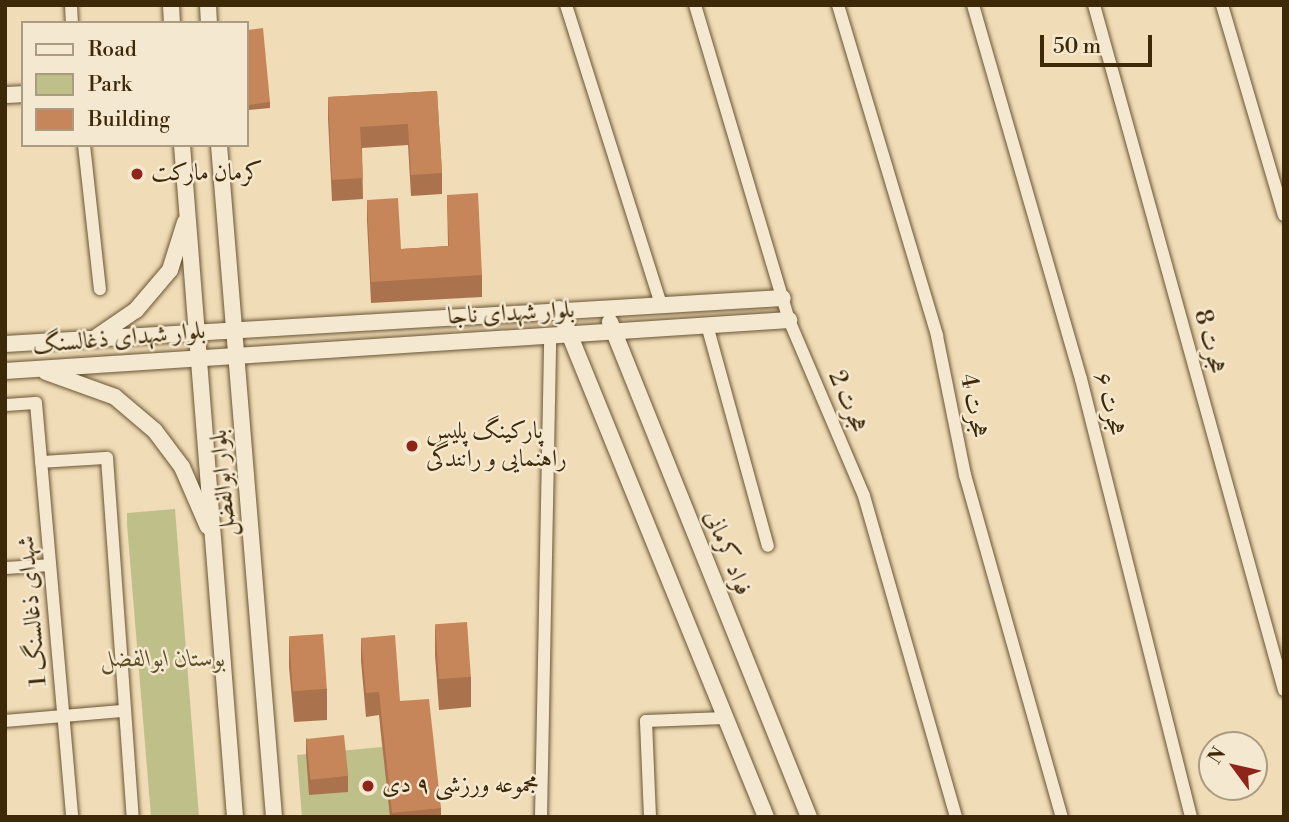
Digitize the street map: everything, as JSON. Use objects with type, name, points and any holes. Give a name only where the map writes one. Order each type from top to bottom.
[{"type":"main road","name":"بلوار ابوالفضل","points":[[182,147],[235,817]]},
{"type":"main road","name":"بلوار ابوالفضل","points":[[219,147],[274,817]]},
{"type":"main road","points":[[96,337],[136,310],[170,270],[188,213]]},
{"type":"main road","name":"بلوار شهدای ناجا","points":[[234,326],[783,298]]},
{"type":"main road","name":"فواد کرمانی","points":[[603,307],[809,817]]},
{"type":"main road","points":[[559,309],[766,817]]},
{"type":"main road","name":"بلوار شهدای ناجا","points":[[236,353],[789,320]]},
{"type":"main road","name":"بلوار شهدای ذغالسنگ","points":[[5,344],[234,326]]},
{"type":"main road","name":"بلوار شهدای ذغالسنگ","points":[[5,371],[236,353]]},
{"type":"main road","points":[[33,369],[115,397],[155,431],[182,467],[214,540]]},
{"type":"street","points":[[566,5],[661,304]]},
{"type":"street","name":"هجرت 2","points":[[695,5],[789,320],[864,495],[956,817]]},
{"type":"street","name":"هجرت 4","points":[[838,5],[937,336],[965,475],[1062,817]]},
{"type":"street","name":"هجرت ۶","points":[[973,5],[1081,379],[1191,817]]},
{"type":"street","name":"هجرت 8","points":[[1094,5],[1284,690]]},
{"type":"street","points":[[1222,5],[1284,215]]},
{"type":"street","points":[[84,147],[100,289]]},
{"type":"street","points":[[708,325],[768,546]]},
{"type":"street","points":[[541,817],[550,335]]},
{"type":"street","name":"شهدای ذغالسنگ 1","points":[[5,405],[36,402],[72,817]]},
{"type":"street","points":[[41,462],[107,457],[122,711],[133,817]]},
{"type":"street","points":[[5,568],[50,565]]},
{"type":"street","points":[[5,721],[122,711]]},
{"type":"street","points":[[650,817],[646,721],[725,718]]},
{"type":"green space","name":"بوستان ابوالفضل","points":[[175,509],[199,817],[151,817],[127,513]]},
{"type":"green space","name":"مجموعه ورزشی ۹ دی","points":[[429,722],[440,817],[302,817],[297,755],[382,747],[380,726]]},
{"type":"building","points":[[263,28],[270,102],[249,105],[248,30]]},
{"type":"building","points":[[437,91],[442,173],[411,175],[408,124],[360,127],[363,178],[332,180],[328,97]]},
{"type":"building","points":[[478,193],[482,275],[371,282],[367,200],[398,198],[401,249],[449,246],[447,195]]},
{"type":"building","points":[[467,622],[471,677],[439,679],[435,624]]},
{"type":"building","points":[[323,634],[327,689],[293,691],[289,636]]},
{"type":"building","points":[[395,635],[400,701],[429,699],[441,808],[392,813],[379,692],[366,693],[361,638]]},
{"type":"building","points":[[344,735],[348,776],[310,780],[306,739]]},
{"type":"place","name":"کرمان مارکت","points":[[137,174]]},
{"type":"place","name":"پارکینگ پلیس راهنمایی و رانندگی","points":[[412,446]]},
{"type":"place","name":"مجموعه ورزشی ۹ دی","points":[[368,786]]}]
